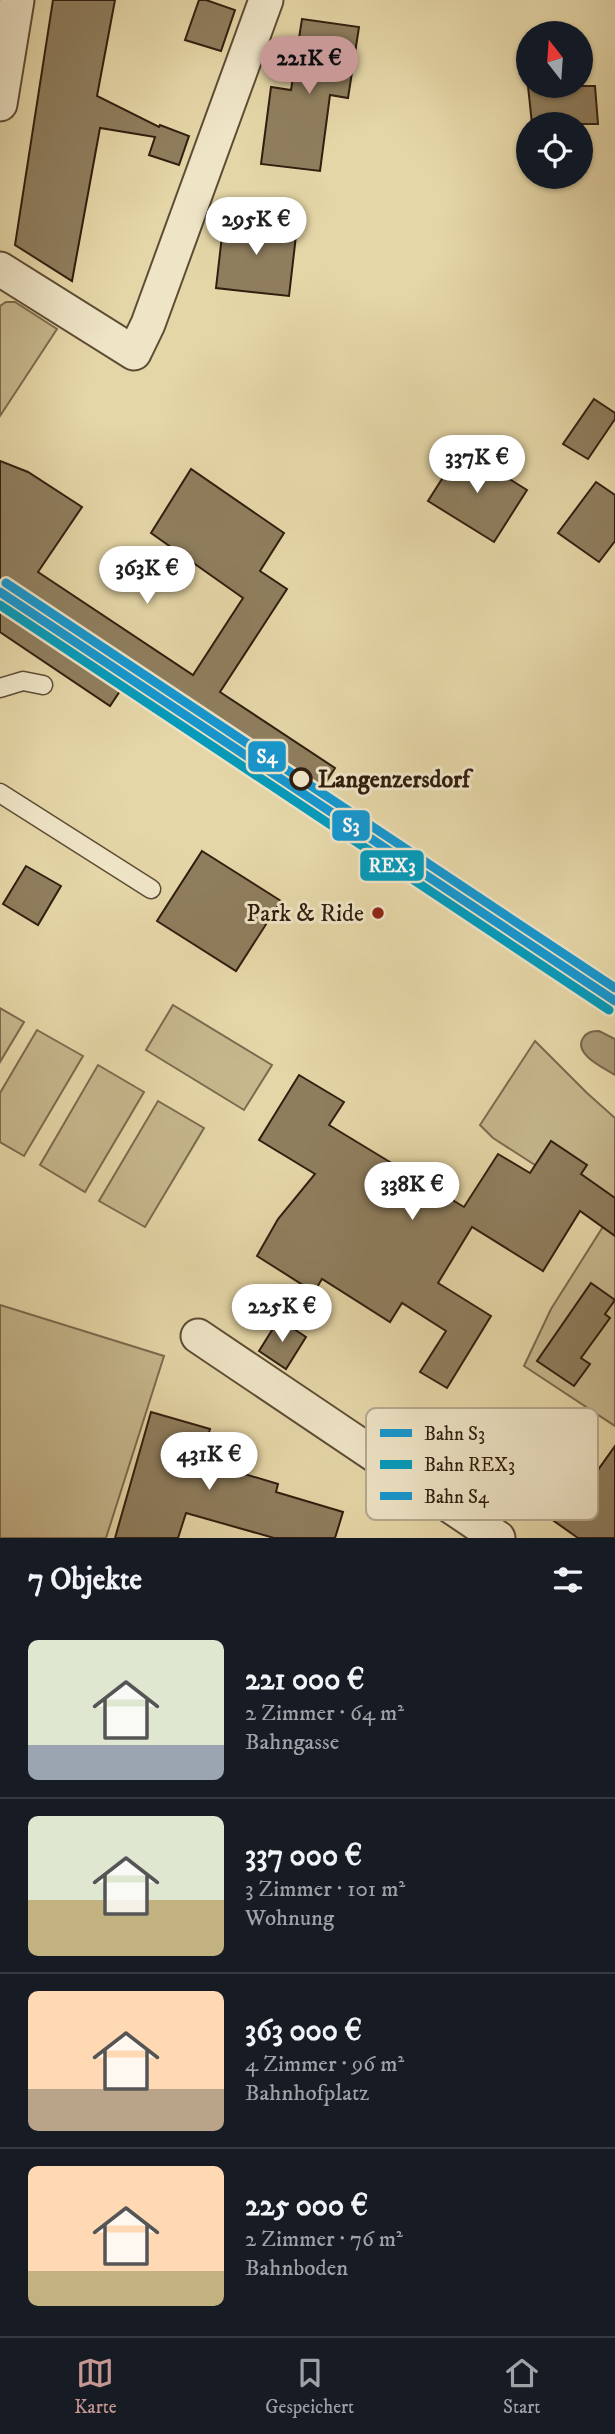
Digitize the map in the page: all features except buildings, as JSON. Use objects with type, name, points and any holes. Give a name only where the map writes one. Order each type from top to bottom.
[{"type":"street","points":[[0,104],[17,0]]},
{"type":"street","points":[[0,269],[134,353],[148,324],[266,0]]},
{"type":"street","points":[[198,1336],[366,1449]]},
{"type":"street","points":[[471,1520],[498,1538]]},
{"type":"lane","points":[[2,683],[23,681],[43,685]]},
{"type":"lane","points":[[0,793],[151,889]]},
{"type":"shaded area","points":[[6,302],[15,302],[57,329],[0,416],[0,306]]},
{"type":"shaded area","points":[[173,1005],[272,1065],[244,1110],[146,1050]]},
{"type":"shaded area","points":[[0,1008],[24,1022],[0,1062]]},
{"type":"shaded area","points":[[37,1030],[83,1056],[24,1156],[0,1142],[0,1093]]},
{"type":"shaded area","points":[[599,1031],[615,1039],[615,1075],[591,1060],[582,1050],[583,1038],[590,1032]]},
{"type":"shaded area","points":[[535,1041],[615,1118],[615,1426],[598,1415],[598,1408],[588,1408],[524,1366],[551,1309],[611,1214],[493,1138],[480,1125]]},
{"type":"shaded area","points":[[98,1065],[144,1092],[85,1192],[40,1165]]},
{"type":"shaded area","points":[[158,1101],[204,1128],[145,1227],[99,1201]]},
{"type":"shaded area","points":[[0,1305],[164,1356],[106,1538],[0,1538]]},
{"type":"rail line","name":"S4","points":[[6,583],[615,988]]},
{"type":"rail line","name":"S3","points":[[0,592],[615,1001]]},
{"type":"rail line","name":"REX3","points":[[0,605],[609,1010]]},
{"type":"place","name":"Langenzersdorf","points":[[301,779]]},
{"type":"place","name":"Park & Ride","points":[[378,913]]}]
